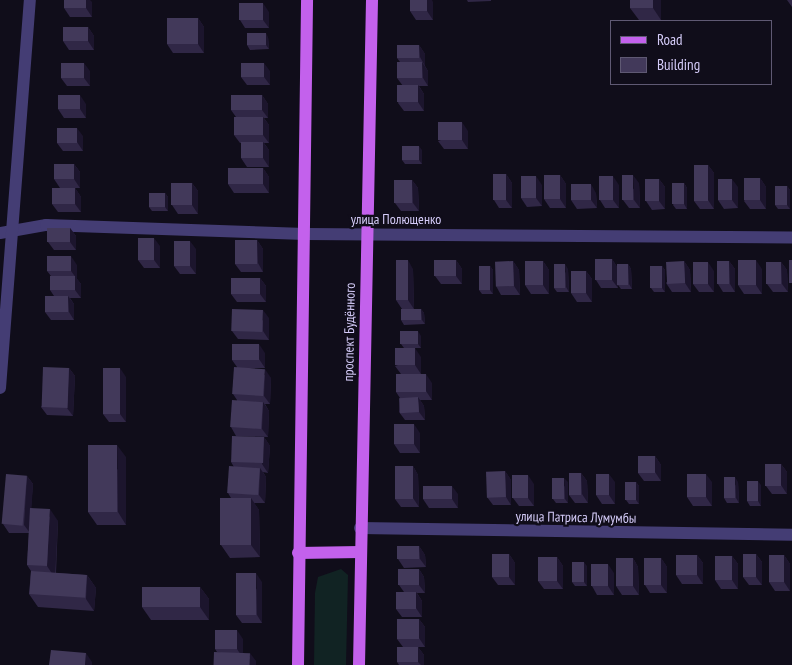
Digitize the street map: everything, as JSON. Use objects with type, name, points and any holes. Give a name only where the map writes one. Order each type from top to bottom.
[{"type":"main road","points":[[298,665],[298,552],[305,234],[307,0]]},
{"type":"main road","name":"проспект Будённого","points":[[359,665],[360,528],[372,0]]},
{"type":"main road","points":[[298,552],[360,552]]},
{"type":"street","points":[[0,388],[6,233],[30,0]]},
{"type":"street","name":"улица Полющенко","points":[[6,233],[46,225],[305,234],[792,237]]},
{"type":"street","name":"улица Патриса Лумумбы","points":[[360,528],[792,535]]},
{"type":"shaded area","points":[[341,569],[348,575],[346,665],[314,665],[315,593],[318,577]]},
{"type":"building","points":[[64,0],[86,0],[86,8],[64,8]]},
{"type":"building","points":[[410,0],[427,0],[427,11],[410,11]]},
{"type":"building","points":[[630,0],[653,0],[653,8],[630,8]]},
{"type":"building","points":[[239,3],[263,3],[263,20],[239,20]]},
{"type":"building","points":[[167,18],[198,18],[198,44],[167,44]]},
{"type":"building","points":[[63,27],[88,27],[88,41],[63,41]]},
{"type":"building","points":[[247,33],[266,33],[266,45],[247,45]]},
{"type":"building","points":[[397,45],[419,45],[419,58],[397,58]]},
{"type":"building","points":[[397,62],[422,62],[422,78],[397,78]]},
{"type":"building","points":[[61,63],[84,63],[84,78],[61,78]]},
{"type":"building","points":[[241,63],[264,63],[264,77],[241,77]]},
{"type":"building","points":[[397,85],[418,85],[418,102],[397,102]]},
{"type":"building","points":[[58,95],[80,95],[80,109],[58,109]]},
{"type":"building","points":[[231,95],[262,95],[262,110],[231,110]]},
{"type":"building","points":[[234,117],[263,117],[263,135],[234,135]]},
{"type":"building","points":[[438,122],[462,122],[462,140],[438,140]]},
{"type":"building","points":[[57,128],[77,128],[77,143],[57,143]]},
{"type":"building","points":[[241,142],[263,142],[263,158],[241,158]]},
{"type":"building","points":[[402,146],[419,146],[419,160],[402,160]]},
{"type":"building","points":[[54,164],[74,164],[74,179],[54,179]]},
{"type":"building","points":[[694,165],[708,165],[708,201],[694,201]]},
{"type":"building","points":[[228,168],[263,168],[263,184],[228,184]]},
{"type":"building","points":[[493,174],[506,174],[506,200],[493,200]]},
{"type":"building","points":[[544,175],[560,175],[560,199],[544,199]]},
{"type":"building","points":[[622,175],[633,175],[633,200],[622,200]]},
{"type":"building","points":[[521,176],[536,176],[536,198],[521,198]]},
{"type":"building","points":[[599,176],[613,176],[613,200],[599,200]]},
{"type":"building","points":[[744,178],[760,178],[760,200],[744,200]]},
{"type":"building","points":[[645,179],[659,179],[659,201],[645,201]]},
{"type":"building","points":[[718,179],[732,179],[732,200],[718,200]]},
{"type":"building","points":[[394,180],[412,180],[412,203],[394,203]]},
{"type":"building","points":[[171,183],[192,183],[192,205],[171,205]]},
{"type":"building","points":[[672,183],[684,183],[684,204],[672,204]]},
{"type":"building","points":[[571,184],[591,184],[591,200],[571,200]]},
{"type":"building","points":[[775,186],[787,186],[787,205],[775,205]]},
{"type":"building","points":[[52,188],[75,188],[75,204],[52,204]]},
{"type":"building","points":[[149,193],[165,193],[165,207],[149,207]]},
{"type":"building","points":[[47,228],[70,228],[70,242],[47,242]]},
{"type":"building","points":[[138,238],[154,238],[154,260],[138,260]]},
{"type":"building","points":[[235,240],[257,240],[257,264],[235,264]]},
{"type":"building","points":[[174,241],[190,241],[190,266],[174,266]]},
{"type":"building","points":[[47,256],[71,256],[71,271],[47,271]]},
{"type":"building","points":[[595,259],[612,259],[612,280],[595,280]]},
{"type":"building","points":[[396,260],[408,260],[408,300],[396,300]]},
{"type":"building","points":[[434,260],[456,260],[456,276],[434,276]]},
{"type":"building","points":[[738,260],[756,260],[756,285],[738,285]]},
{"type":"building","points":[[789,260],[792,260],[792,283],[789,283]]},
{"type":"building","points":[[513,261],[514,286],[496,287],[495,262]]},
{"type":"building","points":[[525,261],[543,261],[543,285],[525,285]]},
{"type":"building","points":[[684,261],[685,283],[667,284],[666,262]]},
{"type":"building","points":[[717,261],[729,261],[729,284],[717,284]]},
{"type":"building","points":[[693,262],[708,262],[708,284],[693,284]]},
{"type":"building","points":[[766,262],[781,262],[781,284],[766,284]]},
{"type":"building","points":[[554,264],[565,264],[565,288],[554,288]]},
{"type":"building","points":[[617,264],[628,264],[628,285],[617,285]]},
{"type":"building","points":[[479,266],[490,266],[490,290],[479,290]]},
{"type":"building","points":[[650,266],[662,266],[662,288],[650,288]]},
{"type":"building","points":[[571,271],[586,271],[586,293],[571,293]]},
{"type":"building","points":[[50,276],[75,276],[75,290],[50,290]]},
{"type":"building","points":[[231,278],[260,278],[260,294],[231,294]]},
{"type":"building","points":[[45,296],[68,296],[68,312],[45,312]]},
{"type":"building","points":[[232,309],[263,310],[262,332],[231,331]]},
{"type":"building","points":[[401,309],[421,309],[421,320],[401,320]]},
{"type":"building","points":[[400,331],[418,331],[418,344],[400,344]]},
{"type":"building","points":[[232,344],[259,344],[259,360],[232,360]]},
{"type":"building","points":[[395,348],[415,348],[415,365],[395,365]]},
{"type":"building","points":[[43,367],[69,368],[68,408],[42,407]]},
{"type":"building","points":[[234,367],[265,369],[263,396],[232,394]]},
{"type":"building","points":[[103,368],[120,368],[120,414],[103,414]]},
{"type":"building","points":[[396,374],[426,374],[426,392],[396,392]]},
{"type":"building","points":[[418,397],[419,412],[400,413],[399,398]]},
{"type":"building","points":[[232,400],[263,402],[261,429],[230,427]]},
{"type":"building","points":[[394,424],[414,424],[414,444],[394,444]]},
{"type":"building","points":[[232,436],[264,437],[263,463],[231,462]]},
{"type":"building","points":[[88,445],[117,445],[117,512],[88,512]]},
{"type":"building","points":[[638,456],[655,456],[655,473],[638,473]]},
{"type":"building","points":[[765,464],[781,464],[781,486],[765,486]]},
{"type":"building","points":[[229,466],[260,468],[258,495],[227,493]]},
{"type":"building","points":[[395,466],[413,466],[413,499],[395,499]]},
{"type":"building","points":[[505,471],[506,497],[487,498],[486,472]]},
{"type":"building","points":[[569,473],[581,473],[581,495],[569,495]]},
{"type":"building","points":[[6,474],[27,476],[23,526],[2,524]]},
{"type":"building","points":[[596,474],[609,474],[609,495],[596,495]]},
{"type":"building","points":[[687,474],[706,474],[706,497],[687,497]]},
{"type":"building","points":[[512,475],[528,475],[528,498],[512,498]]},
{"type":"building","points":[[724,477],[735,477],[735,498],[724,498]]},
{"type":"building","points":[[552,478],[564,478],[564,499],[552,499]]},
{"type":"building","points":[[747,481],[758,481],[758,501],[747,501]]},
{"type":"building","points":[[625,482],[636,482],[636,500],[625,500]]},
{"type":"building","points":[[423,486],[452,486],[452,499],[423,499]]},
{"type":"building","points":[[220,498],[251,498],[251,545],[220,545]]},
{"type":"building","points":[[30,508],[50,509],[47,566],[27,565]]},
{"type":"building","points":[[397,546],[419,546],[419,559],[397,559]]},
{"type":"building","points":[[492,554],[509,554],[509,577],[492,577]]},
{"type":"building","points":[[743,554],[756,554],[756,577],[743,577]]},
{"type":"building","points":[[676,555],[697,555],[697,575],[676,575]]},
{"type":"building","points":[[769,555],[784,555],[784,582],[769,582]]},
{"type":"building","points":[[715,556],[732,556],[732,580],[715,580]]},
{"type":"building","points":[[538,557],[557,557],[557,581],[538,581]]},
{"type":"building","points":[[616,558],[633,558],[633,586],[616,586]]},
{"type":"building","points":[[644,558],[661,558],[661,585],[644,585]]},
{"type":"building","points":[[572,562],[584,562],[584,582],[572,582]]},
{"type":"building","points":[[591,564],[608,564],[608,586],[591,586]]},
{"type":"building","points":[[398,569],[419,569],[419,585],[398,585]]},
{"type":"building","points":[[31,571],[87,575],[85,598],[29,594]]},
{"type":"building","points":[[236,573],[256,573],[256,615],[236,615]]},
{"type":"building","points":[[142,587],[200,587],[200,607],[142,607]]},
{"type":"building","points":[[396,592],[416,592],[416,609],[396,609]]},
{"type":"building","points":[[397,619],[419,619],[419,639],[397,639]]},
{"type":"building","points":[[215,630],[237,630],[237,649],[215,649]]},
{"type":"building","points":[[397,647],[418,647],[418,662],[397,662]]},
{"type":"building","points":[[51,650],[86,653],[85,665],[49,665]]},
{"type":"building","points":[[214,652],[250,653],[250,665],[214,665]]}]
